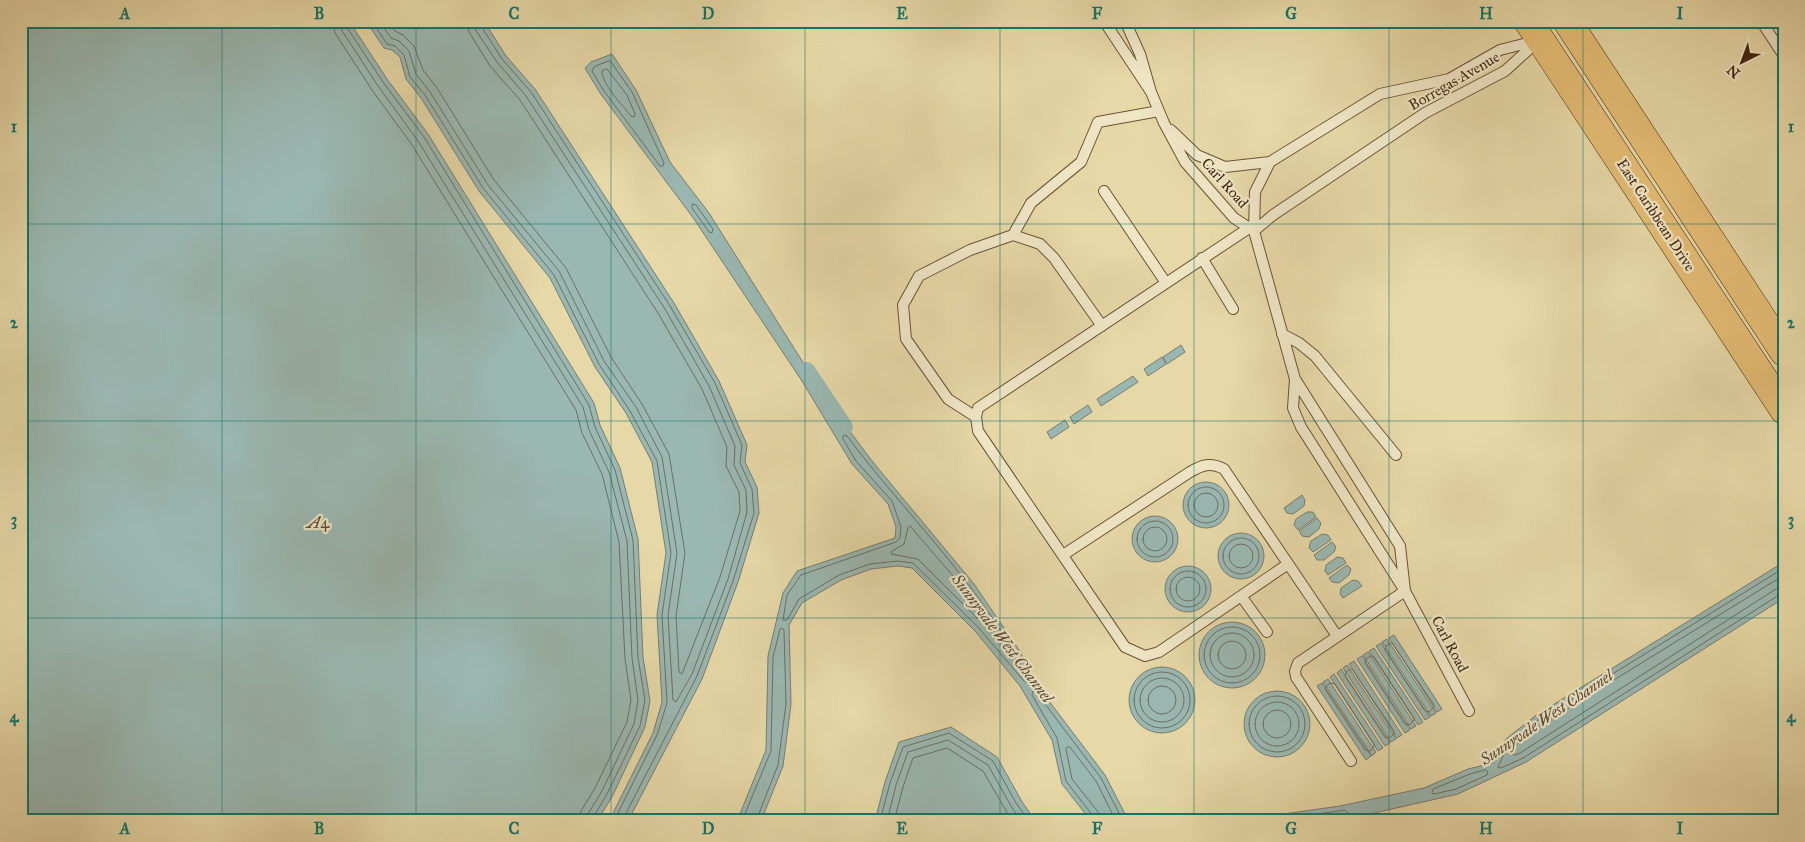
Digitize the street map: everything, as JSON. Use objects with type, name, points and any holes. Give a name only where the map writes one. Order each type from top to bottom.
[{"type":"main road","points":[[1567,21],[1780,338]]},
{"type":"main road","name":"East Caribbean Drive","points":[[1534,30],[1784,410]]},
{"type":"lane","name":"Carl Road","points":[[1104,21],[1151,92]]},
{"type":"lane","points":[[1761,21],[1784,56]]},
{"type":"lane","name":"Carl Road","points":[[1126,22],[1140,54],[1159,112],[1185,162],[1234,218],[1252,229],[1295,379],[1400,546],[1405,591]]},
{"type":"lane","name":"Borregas Avenue","points":[[1164,123],[1197,155],[1225,167],[1270,162],[1380,94],[1449,79],[1534,30]]},
{"type":"lane","name":"Borregas Avenue","points":[[976,417],[978,408],[1202,258],[1252,229],[1425,114],[1505,71],[1534,30]]},
{"type":"lane","points":[[1013,235],[1031,203],[1081,162],[1098,122],[1159,112]]},
{"type":"lane","points":[[1252,229],[1255,192],[1270,162]]},
{"type":"lane","points":[[1104,191],[1166,282]]},
{"type":"lane","points":[[1102,326],[1054,258],[1040,244],[1013,235],[970,250],[919,276],[903,304],[906,339],[948,399],[976,417],[978,431],[1125,647],[1144,656],[1159,652],[1288,564]]},
{"type":"lane","points":[[1202,258],[1233,309]]},
{"type":"lane","points":[[1282,334],[1299,343],[1315,356],[1396,455]]},
{"type":"lane","name":"Carl Road","points":[[1295,379],[1293,408],[1301,427],[1405,591],[1469,711]]},
{"type":"lane","points":[[1062,555],[1190,472],[1203,465],[1214,464],[1224,469],[1338,636]]},
{"type":"lane","points":[[1351,761],[1296,677],[1294,671],[1298,663],[1405,591]]},
{"type":"lane","points":[[1241,596],[1268,632]]},
{"type":"water","name":"A4","points":[[21,21],[349,21],[387,79],[428,134],[594,403],[600,425],[620,468],[638,539],[643,657],[650,701],[645,727],[612,797],[597,821],[21,821]]},
{"type":"water","points":[[366,21],[484,21],[506,56],[535,89],[674,303],[719,381],[747,445],[745,462],[757,487],[759,513],[738,582],[702,679],[628,821],[609,821],[653,733],[662,702],[657,615],[666,553],[652,462],[626,413],[595,367],[550,278],[479,191],[421,98],[406,79],[400,57],[392,50],[384,48]]},
{"type":"water","name":"Sunnyvale West Channel","points":[[612,54],[636,90],[670,162],[709,213],[826,399],[872,461],[974,584],[1019,650],[1036,684],[1105,775],[1125,814],[1155,821],[1091,821],[1062,784],[1052,740],[1020,686],[975,631],[912,568],[898,566],[871,569],[841,580],[802,603],[789,625],[791,704],[783,766],[761,821],[737,821],[766,750],[768,656],[783,593],[797,571],[895,538],[896,527],[888,504],[852,464],[802,381],[694,219],[600,93],[585,68],[591,62]]},
{"type":"water","points":[[1181,345],[1185,352],[1167,364],[1163,357]]},
{"type":"water","points":[[1162,357],[1166,364],[1148,376],[1144,369]]},
{"type":"water","points":[[1133,376],[1138,382],[1101,406],[1097,399]]},
{"type":"water","points":[[1088,405],[1092,412],[1074,424],[1070,417]]},
{"type":"water","points":[[1065,420],[1069,427],[1051,439],[1047,432]]},
{"type":"water","points":[[1201,482],[1211,482],[1225,492],[1229,505],[1225,518],[1219,524],[1211,528],[1201,528],[1187,518],[1183,510],[1183,500],[1193,486]]},
{"type":"water","points":[[1302,495],[1305,500],[1304,506],[1293,514],[1287,513],[1284,508]]},
{"type":"water","points":[[1307,512],[1313,512],[1316,517],[1298,530],[1294,525],[1296,519]]},
{"type":"water","points":[[1150,516],[1160,516],[1174,526],[1178,539],[1174,552],[1168,558],[1160,562],[1150,562],[1136,552],[1132,544],[1132,534],[1142,520]]},
{"type":"water","points":[[1317,518],[1321,523],[1319,529],[1309,537],[1302,536],[1299,531]]},
{"type":"water","points":[[1236,533],[1246,533],[1260,543],[1264,556],[1260,569],[1254,575],[1246,579],[1236,579],[1222,569],[1218,561],[1218,551],[1228,537]]},
{"type":"water","points":[[1322,534],[1328,535],[1331,540],[1313,552],[1309,548],[1311,541]]},
{"type":"water","points":[[1332,542],[1336,547],[1334,552],[1324,560],[1317,560],[1314,555]]},
{"type":"water","points":[[1337,557],[1343,558],[1346,563],[1328,575],[1325,571],[1326,565]]},
{"type":"water","name":"Sunnyvale West Channel","points":[[1784,562],[1784,598],[1526,762],[1458,794],[1339,821],[1234,821],[1340,806],[1424,788],[1468,769],[1493,763],[1506,739],[1535,716]]},
{"type":"water","points":[[1347,565],[1351,569],[1349,575],[1339,583],[1332,582],[1329,578]]},
{"type":"water","points":[[1183,566],[1193,566],[1207,576],[1211,589],[1207,602],[1201,608],[1193,612],[1183,612],[1169,602],[1165,594],[1165,584],[1175,570]]},
{"type":"water","points":[[1353,580],[1358,581],[1362,586],[1343,598],[1340,594],[1341,588]]},
{"type":"water","points":[[1232,622],[1245,624],[1260,637],[1263,642],[1265,655],[1263,668],[1250,683],[1245,686],[1232,688],[1219,686],[1204,673],[1201,668],[1199,655],[1201,642],[1214,627],[1219,624]]},
{"type":"water","points":[[1394,635],[1442,709],[1437,712],[1389,638]]},
{"type":"water","points":[[1387,639],[1436,713],[1431,716],[1382,642]]},
{"type":"water","points":[[1381,643],[1430,717],[1425,720],[1376,646]]},
{"type":"water","points":[[1374,648],[1423,722],[1418,725],[1369,651]]},
{"type":"water","points":[[1368,652],[1416,726],[1411,729],[1363,655]]},
{"type":"water","points":[[1362,656],[1410,730],[1405,733],[1357,659]]},
{"type":"water","points":[[1354,661],[1402,735],[1397,738],[1349,664]]},
{"type":"water","points":[[1347,665],[1396,739],[1391,742],[1343,668]]},
{"type":"water","points":[[1156,667],[1168,667],[1180,672],[1190,682],[1195,694],[1193,713],[1180,728],[1168,733],[1156,733],[1144,728],[1134,718],[1129,706],[1129,694],[1134,682],[1144,672]]},
{"type":"water","points":[[1341,669],[1390,743],[1385,746],[1337,673]]},
{"type":"water","points":[[1334,674],[1383,748],[1378,751],[1330,677]]},
{"type":"water","points":[[1328,679],[1376,752],[1372,756],[1323,682]]},
{"type":"water","points":[[1322,683],[1371,756],[1366,760],[1317,686]]},
{"type":"water","points":[[1271,691],[1283,691],[1295,696],[1305,706],[1310,718],[1308,737],[1295,752],[1283,757],[1271,757],[1259,752],[1249,742],[1244,730],[1244,718],[1249,706],[1259,696]]},
{"type":"water","points":[[951,727],[997,757],[1035,821],[875,821],[885,782],[899,742]]},
{"type":"waterway","points":[[807,370],[845,427]]}]
